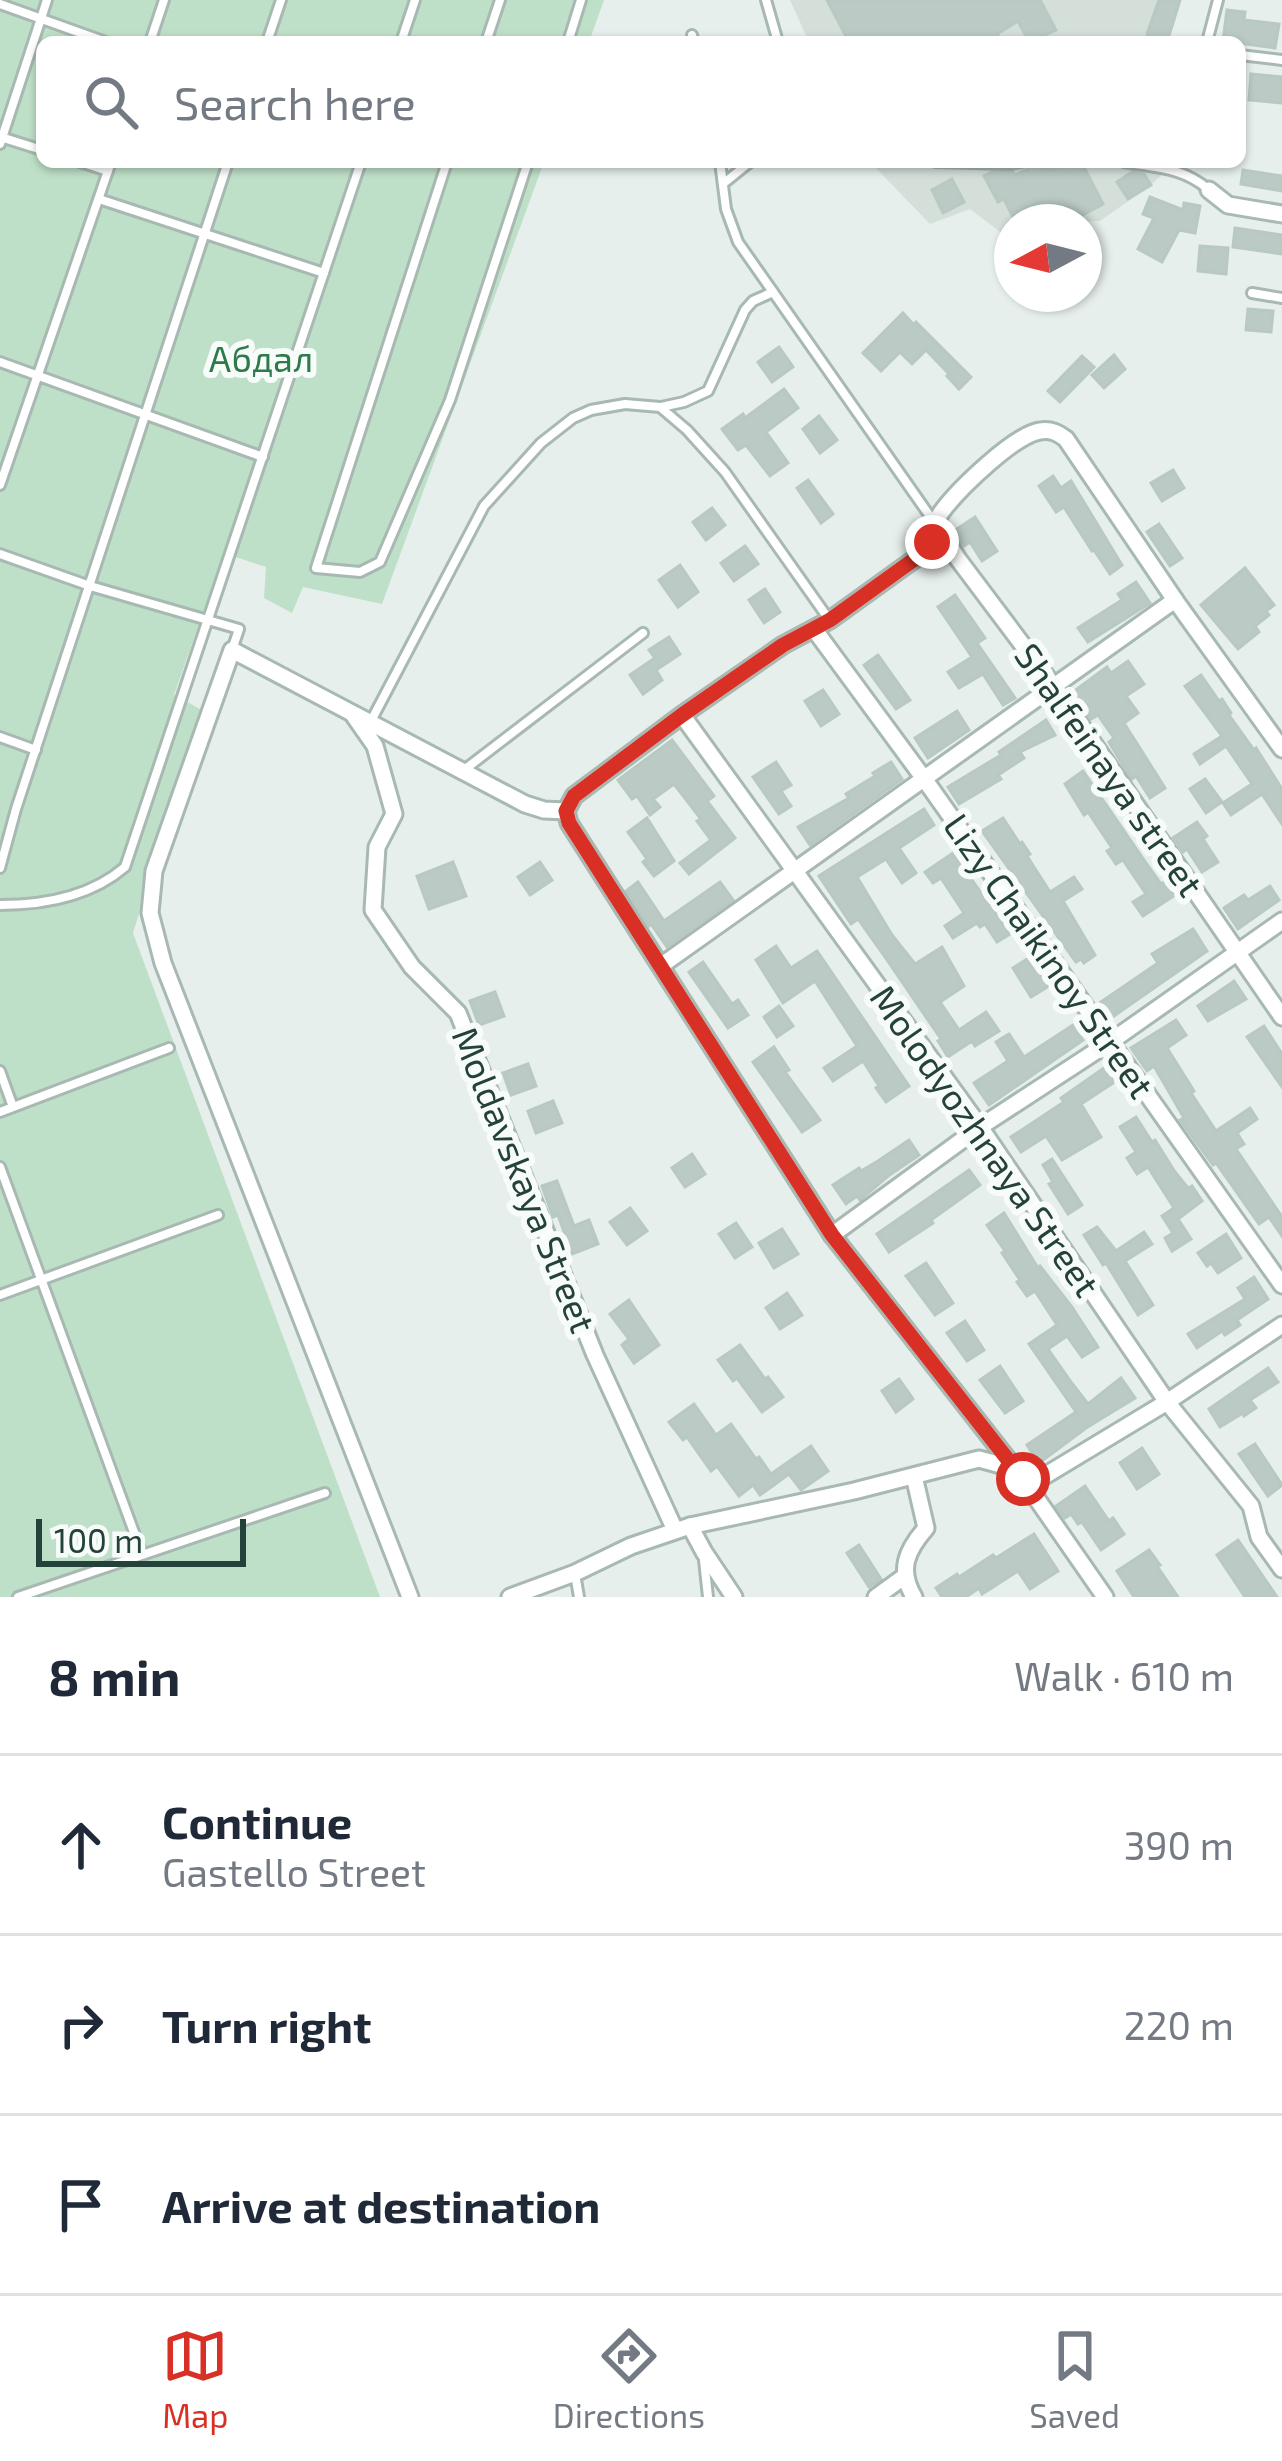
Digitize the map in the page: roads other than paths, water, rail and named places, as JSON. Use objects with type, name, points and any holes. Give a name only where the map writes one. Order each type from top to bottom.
[{"type":"street","points":[[1209,190],[1228,205],[1282,214]]},
{"type":"street","points":[[1105,1597],[1028,1486],[832,1235],[569,823],[566,811],[574,796],[682,715],[783,645],[830,620],[923,553],[932,542],[941,512],[991,460],[1043,430],[1066,439],[1282,748]]},
{"type":"street","name":"Shalfeinaya street","points":[[935,523],[1282,1017]]},
{"type":"street","points":[[662,965],[1175,601]]},
{"type":"street","name":"Lizy Chaikinoy Street","points":[[814,629],[1282,1285]]},
{"type":"street","points":[[410,1597],[153,933],[154,872],[232,650],[525,804],[566,811]]},
{"type":"street","name":"Moldavskaya Street","points":[[352,712],[375,746],[394,814],[377,847],[373,910],[412,967],[458,1013],[595,1355],[683,1528],[734,1597]]},
{"type":"street","name":"Molodyozhnaya Street","points":[[682,715],[980,1127],[1167,1402],[1251,1506],[1259,1537],[1282,1569]]},
{"type":"street","points":[[832,1235],[980,1127],[1282,921]]},
{"type":"street","points":[[1028,1486],[1282,1325]]},
{"type":"street","points":[[510,1597],[683,1528],[979,1459],[1001,1465],[1028,1486]]},
{"type":"street","points":[[914,1476],[926,1528],[904,1562],[914,1597]]},
{"type":"street","points":[[876,1597],[905,1576]]},
{"type":"lane","points":[[36,148],[1,139],[47,0]]},
{"type":"lane","points":[[152,36],[164,0]]},
{"type":"lane","points":[[269,36],[281,0]]},
{"type":"lane","points":[[402,36],[415,0]]},
{"type":"lane","points":[[488,36],[500,0]]},
{"type":"lane","points":[[570,36],[581,0]]},
{"type":"lane","points":[[766,0],[776,36]]},
{"type":"lane","points":[[1209,36],[1218,0]]},
{"type":"lane","points":[[0,4],[89,36]]},
{"type":"lane","points":[[1246,56],[1282,60]]},
{"type":"lane","points":[[0,485],[109,168]]},
{"type":"lane","points":[[0,868],[226,168]]},
{"type":"lane","points":[[0,905],[68,898],[106,884],[125,867],[359,168]]},
{"type":"lane","points":[[445,168],[316,568],[360,572],[380,562],[450,400],[526,168]]},
{"type":"lane","points":[[721,168],[726,209],[738,242],[935,523]]},
{"type":"lane","points":[[723,184],[743,168]]},
{"type":"lane","points":[[1158,168],[1193,176],[1209,190]]},
{"type":"lane","points":[[99,199],[324,272]]},
{"type":"lane","points":[[370,722],[484,506],[505,480],[541,443],[591,410],[625,404],[660,407],[707,391],[746,310],[773,292]]},
{"type":"lane","points":[[1252,293],[1282,298]]},
{"type":"lane","points":[[0,362],[263,457]]},
{"type":"lane","points":[[660,407],[725,472],[830,620]]},
{"type":"lane","points":[[0,554],[239,629],[232,650]]},
{"type":"lane","points":[[463,771],[643,632]]},
{"type":"lane","points":[[0,737],[36,750]]},
{"type":"lane","points":[[0,1112],[169,1048]]},
{"type":"lane","points":[[0,1072],[13,1107]]},
{"type":"lane","points":[[0,1167],[142,1554]]},
{"type":"lane","points":[[0,1294],[218,1215]]},
{"type":"lane","points":[[18,1597],[325,1492]]},
{"type":"lane","points":[[704,1552],[708,1597]]},
{"type":"lane","points":[[575,1573],[579,1597]]},
{"type":"park label","name":"Абдал","points":[[261,359]]}]
